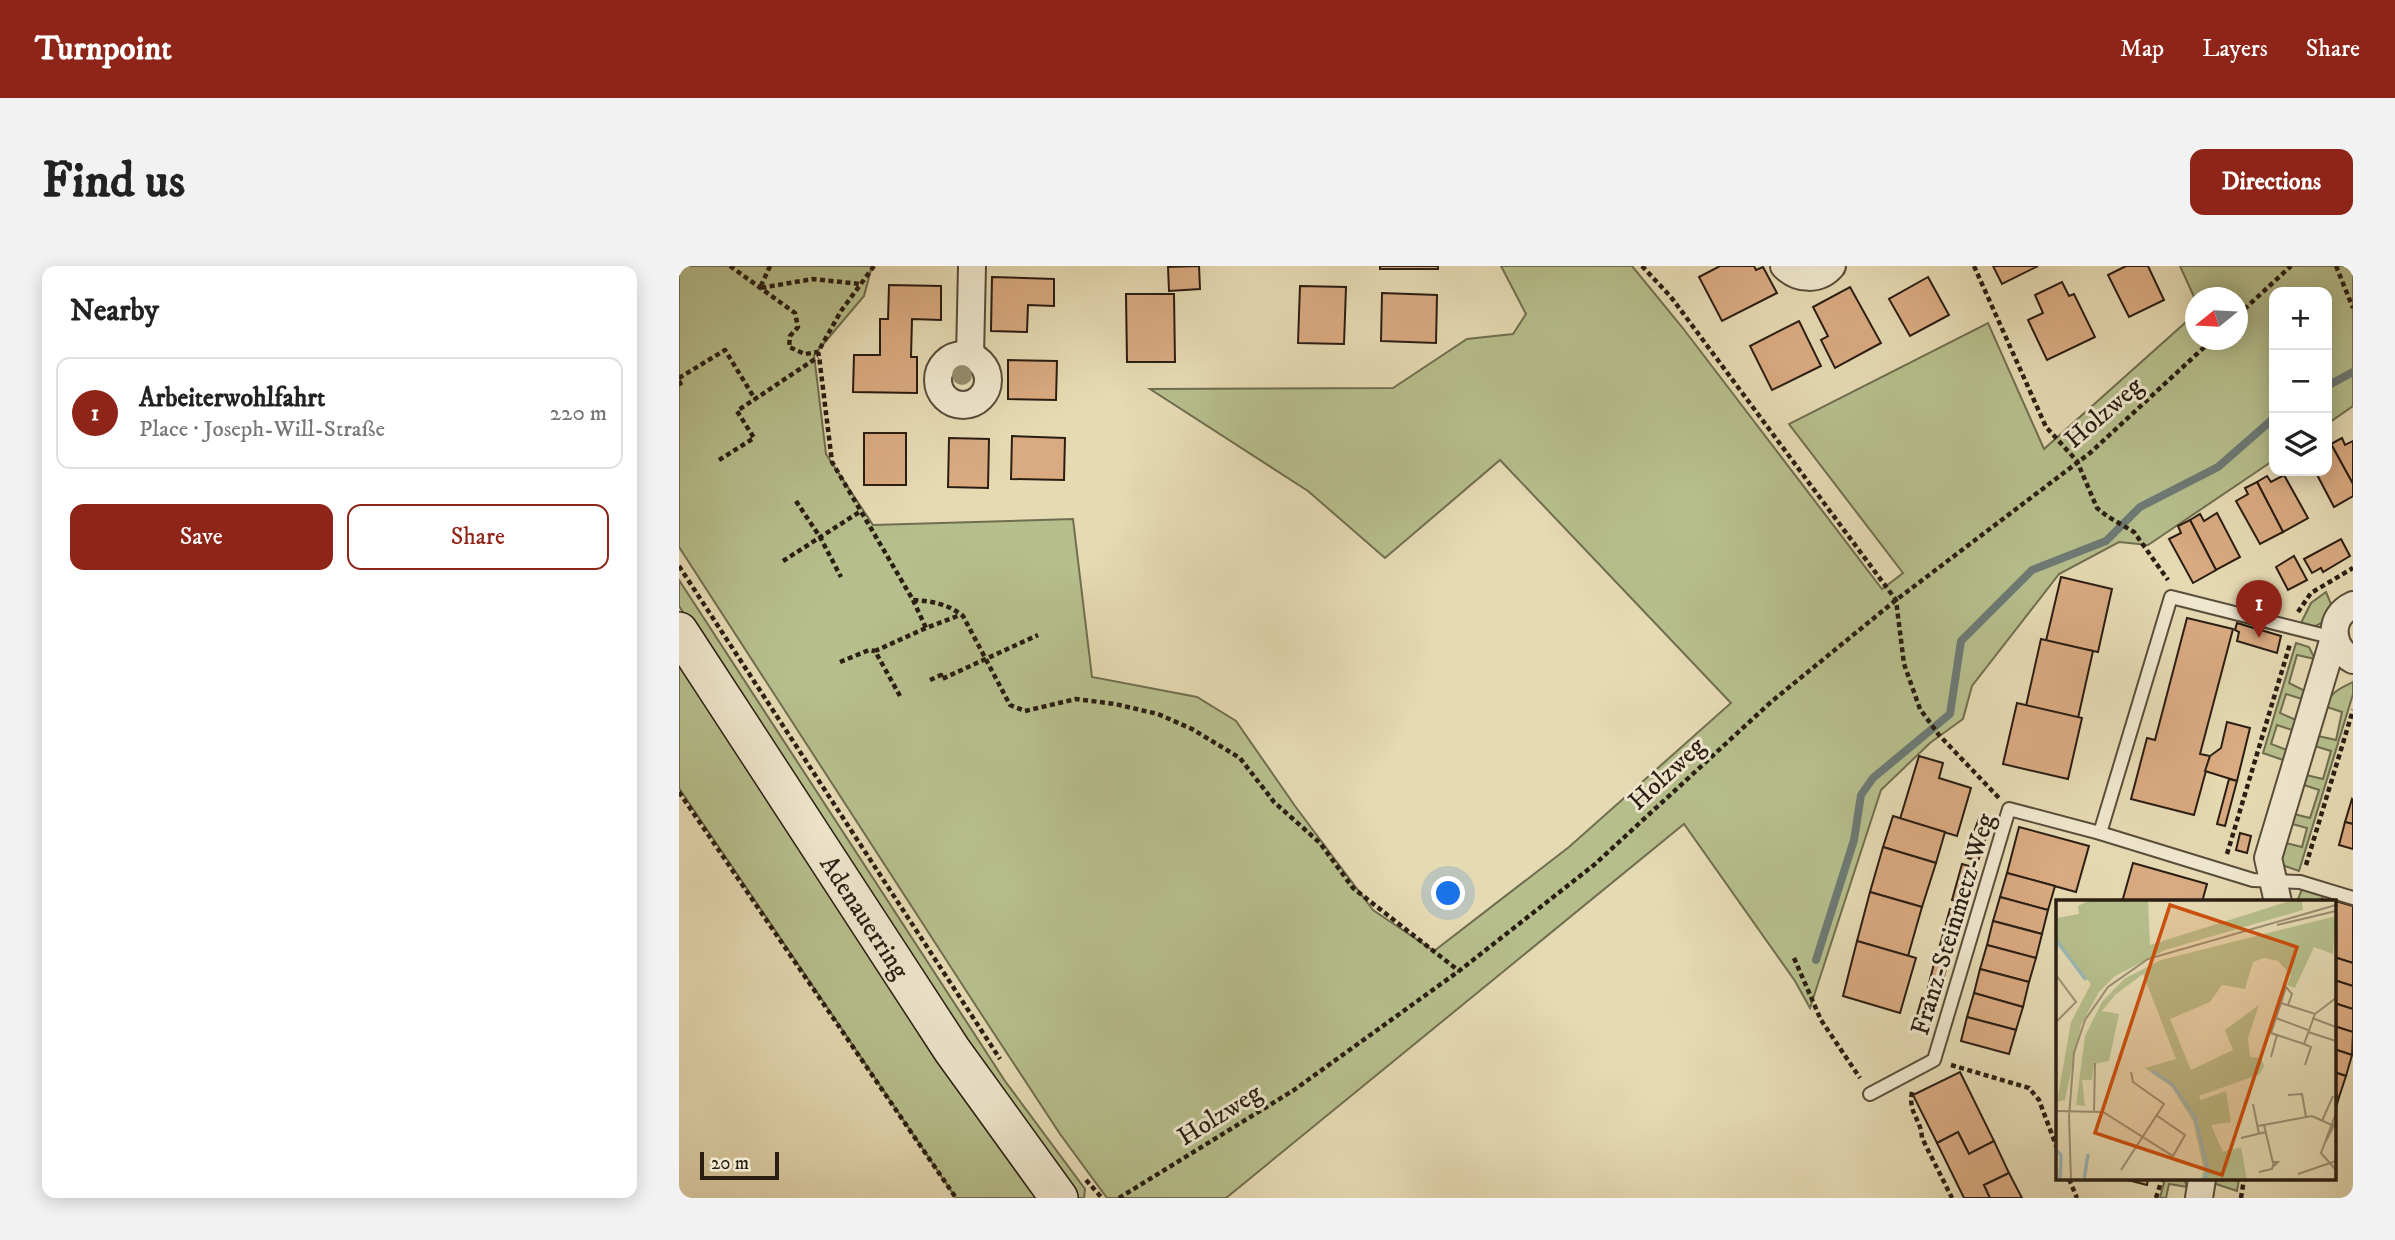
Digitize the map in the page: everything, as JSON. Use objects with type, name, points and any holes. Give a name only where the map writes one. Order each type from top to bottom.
[{"type":"main road","name":"Adenauerring","points":[[679,631],[952,1050],[1072,1188]]},
{"type":"street","points":[[970,356],[972,266]]},
{"type":"street","points":[[1784,266],[1797,276],[1808,278],[1819,276],[1832,266]]},
{"type":"street","points":[[2276,892],[2268,858],[2334,638],[2336,621],[2341,613],[2353,605]]},
{"type":"street","points":[[2334,638],[2344,655],[2353,660]]},
{"type":"street","points":[[2199,1198],[2202,1180]]},
{"type":"lane","points":[[2100,833],[2171,597],[2334,638]]},
{"type":"lane","name":"Franz-Steinmetz-Weg","points":[[1874,1092],[1934,1060],[2009,808],[2253,880],[2276,892],[2301,882],[2353,898]]},
{"type":"path","points":[[730,266],[795,313],[798,327],[790,336],[789,347],[805,354],[818,354]]},
{"type":"path","points":[[760,288],[770,266]]},
{"type":"path","points":[[719,460],[754,438],[737,411],[818,354],[841,311],[874,266]]},
{"type":"path","points":[[1642,266],[1671,297],[1896,600],[1904,664],[1920,709],[1939,735],[2009,808]]},
{"type":"path","points":[[1973,266],[2046,428],[2077,461],[2097,508],[2134,532],[2169,582],[2171,597]]},
{"type":"path","points":[[2248,306],[2291,266]]},
{"type":"path","points":[[2336,266],[2353,308]]},
{"type":"path","points":[[760,288],[813,279],[860,284]]},
{"type":"path","name":"Holzweg","points":[[1119,1198],[1294,1090],[1459,971],[1594,865],[1771,702],[1896,600],[2089,453],[2200,350]]},
{"type":"path","points":[[683,388],[679,379],[725,351],[755,399]]},
{"type":"path","points":[[818,354],[832,462],[913,600],[926,628]]},
{"type":"path","points":[[796,501],[820,537],[841,577]]},
{"type":"path","points":[[783,561],[860,511]]},
{"type":"path","points":[[679,566],[1002,1062]]},
{"type":"path","points":[[2223,871],[2298,610],[2312,593],[2353,568]]},
{"type":"path","points":[[913,600],[950,607],[961,615],[1010,705],[1025,711],[1076,699],[1115,704],[1158,714],[1192,729],[1240,758],[1274,802],[1320,844],[1353,888],[1459,971]]},
{"type":"path","points":[[875,652],[961,615]]},
{"type":"path","points":[[930,680],[940,675],[942,679],[1038,635]]},
{"type":"path","points":[[840,663],[869,650],[875,652],[900,696]]},
{"type":"path","points":[[2301,882],[2353,710]]},
{"type":"path","points":[[679,792],[956,1198]]},
{"type":"path","points":[[1794,958],[1821,1020],[1857,1076],[1874,1092]]},
{"type":"path","name":"Franz-Steinmetz-Weg","points":[[1934,1060],[2029,1088],[2039,1100],[2056,1144]]},
{"type":"path","points":[[1905,1075],[1912,1089],[1909,1104],[1922,1138],[1952,1198]]},
{"type":"path","points":[[2069,1180],[2077,1198]]},
{"type":"path","points":[[2156,1198],[2162,1180]]},
{"type":"path","points":[[2241,1198],[2243,1180]]},
{"type":"path","points":[[1072,1188],[1102,1198]]},
{"type":"green space","points":[[679,266],[872,266],[864,296],[814,355],[826,454],[873,525],[1073,519],[1092,677],[1197,697],[1236,721],[1295,806],[1373,910],[1434,951],[1569,847],[1731,703],[1500,460],[1385,558],[1308,491],[1150,389],[1393,388],[1467,339],[1513,334],[1526,314],[1501,266],[1632,266],[1682,327],[1882,589],[1903,573],[1789,424],[1988,323],[2044,449],[2185,323],[2185,350],[2248,350],[2248,287],[2190,287],[2180,266],[2353,266],[2353,406],[2332,421],[2332,287],[2269,287],[2269,463],[2148,545],[2119,542],[2059,574],[1972,686],[1963,719],[1930,743],[1881,790],[1810,1008],[1795,981],[1684,824],[1226,1198],[1107,1198],[1060,1134],[679,547]]},
{"type":"green space","points":[[679,580],[1005,1081],[1085,1189],[1084,1198],[1076,1198],[1015,1118],[679,606]]},
{"type":"green space","points":[[2326,592],[2331,604],[2327,620],[2314,627],[2301,623],[2311,603]]},
{"type":"green space","points":[[2296,643],[2309,647],[2315,659],[2297,655],[2289,683],[2305,691],[2302,699],[2286,694],[2280,713],[2296,720],[2292,730],[2277,725],[2271,744],[2287,750],[2283,760],[2263,753]]},
{"type":"green space","points":[[679,664],[986,1128],[1039,1198],[956,1198],[679,788]]},
{"type":"green space","points":[[2353,682],[2353,694],[2299,871],[2282,865],[2282,854],[2286,843],[2302,847],[2307,828],[2292,824],[2294,814],[2310,818],[2319,790],[2304,785],[2306,775],[2323,779],[2331,751],[2315,746],[2318,736],[2336,740],[2342,712],[2327,707],[2328,702],[2336,692]]},
{"type":"green space","points":[[2302,889],[2323,895],[2322,900],[2298,900]]},
{"type":"green space","points":[[2165,1180],[2184,1180],[2187,1187],[2169,1184],[2166,1198],[2160,1198]]},
{"type":"green space","points":[[2214,1180],[2239,1180],[2237,1191],[2213,1183]]},
{"type":"building","points":[[1199,266],[1200,289],[1169,291],[1168,267]]},
{"type":"building","points":[[1380,266],[1438,266],[1438,269],[1380,269]]},
{"type":"building","points":[[1720,266],[1754,266],[1756,270],[1763,267],[1777,293],[1722,321],[1699,277]]},
{"type":"building","points":[[1993,266],[2038,266],[2002,284]]},
{"type":"building","points":[[2126,266],[2148,266],[2164,300],[2129,317],[2108,275]]},
{"type":"building","points":[[992,277],[1054,279],[1054,306],[1028,305],[1027,332],[991,331]]},
{"type":"building","points":[[1928,277],[1949,315],[1910,336],[1889,299]]},
{"type":"building","points":[[2062,282],[2069,296],[2074,294],[2095,337],[2047,360],[2028,320],[2043,313],[2035,295]]},
{"type":"building","points":[[889,285],[941,286],[941,320],[912,319],[911,357],[917,357],[917,393],[853,392],[854,355],[880,355],[880,319],[888,319]]},
{"type":"building","points":[[1300,286],[1346,287],[1344,344],[1298,343]]},
{"type":"building","points":[[1850,287],[1881,343],[1835,368],[1821,340],[1828,336],[1813,307]]},
{"type":"building","points":[[1382,293],[1437,295],[1436,343],[1381,341]]},
{"type":"building","points":[[1126,294],[1174,294],[1175,362],[1127,362]]},
{"type":"building","points":[[1799,321],[1821,366],[1772,390],[1750,346]]},
{"type":"building","points":[[1008,360],[1057,361],[1056,400],[1008,399]]},
{"type":"building","points":[[864,433],[906,433],[906,485],[864,485]]},
{"type":"building","points":[[1012,436],[1065,438],[1064,480],[1011,479]]},
{"type":"building","points":[[949,438],[989,439],[988,488],[948,487]]},
{"type":"building","points":[[2342,438],[2345,445],[2353,441],[2353,484],[2332,446]]},
{"type":"building","points":[[2332,446],[2353,484],[2353,496],[2334,507],[2318,476],[2332,476]]},
{"type":"building","points":[[2267,476],[2271,482],[2285,476],[2308,518],[2283,532],[2257,482]]},
{"type":"building","points":[[2257,482],[2283,532],[2260,544],[2236,501],[2248,494],[2245,488]]},
{"type":"building","points":[[2217,513],[2240,557],[2216,570],[2190,520],[2200,514],[2204,521]]},
{"type":"building","points":[[2190,520],[2216,570],[2193,583],[2169,539],[2181,533],[2178,526]]},
{"type":"building","points":[[2341,539],[2350,556],[2323,572],[2321,568],[2312,573],[2304,559]]},
{"type":"building","points":[[2294,556],[2307,580],[2288,590],[2276,567]]},
{"type":"building","points":[[2061,577],[2112,589],[2098,652],[2046,641]]},
{"type":"building","points":[[2187,618],[2233,629],[2200,754],[2210,756],[2194,815],[2131,799],[2147,738],[2155,740]]},
{"type":"building","points":[[2237,623],[2281,636],[2277,653],[2237,641]]},
{"type":"building","points":[[2041,639],[2093,651],[2078,718],[2026,706]]},
{"type":"building","points":[[2017,703],[2082,718],[2068,779],[2003,764]]},
{"type":"building","points":[[2227,722],[2250,728],[2237,781],[2205,771],[2210,756],[2221,748]]},
{"type":"building","points":[[1919,756],[1943,763],[1939,778],[1971,788],[1957,836],[1900,819]]},
{"type":"building","points":[[2229,779],[2237,781],[2225,826],[2217,824]]},
{"type":"building","points":[[2353,800],[2353,824],[2345,822]]},
{"type":"building","points":[[1893,816],[1945,832],[1936,863],[1883,847]]},
{"type":"building","points":[[1979,818],[1991,822],[1978,861],[1965,857]]},
{"type":"building","points":[[2345,822],[2353,824],[2353,849],[2339,845]]},
{"type":"building","points":[[2019,827],[2089,846],[2076,892],[2007,873]]},
{"type":"building","points":[[2240,833],[2251,836],[2247,853],[2236,850]]},
{"type":"building","points":[[1883,847],[1936,863],[1922,907],[1870,892]]},
{"type":"building","points":[[2133,863],[2207,884],[2203,900],[2123,900]]},
{"type":"building","points":[[1962,864],[1976,868],[1966,903],[1952,900]]},
{"type":"building","points":[[2007,873],[2055,886],[2048,910],[2000,897]]},
{"type":"building","points":[[1870,892],[1922,907],[1908,956],[1857,941]]},
{"type":"building","points":[[2000,897],[2048,910],[2042,934],[1993,921]]},
{"type":"building","points":[[2336,901],[2353,906],[2353,963],[2336,958]]},
{"type":"building","points":[[1950,909],[1963,912],[1953,948],[1940,945]]},
{"type":"building","points":[[1993,921],[2042,934],[2036,958],[1987,945]]},
{"type":"building","points":[[1857,941],[1916,958],[1900,1013],[1843,996]]},
{"type":"building","points":[[1987,945],[2036,958],[2029,982],[1980,969]]},
{"type":"building","points":[[1937,952],[1950,955],[1939,994],[1927,991]]},
{"type":"building","points":[[2336,958],[2353,963],[2353,986],[2336,981]]},
{"type":"building","points":[[1980,969],[2029,982],[2023,1007],[1974,993]]},
{"type":"building","points":[[2336,981],[2353,986],[2353,1009],[2336,1004]]},
{"type":"building","points":[[1974,993],[2023,1007],[2016,1030],[1967,1017]]},
{"type":"building","points":[[1922,998],[1936,1002],[1929,1027],[1915,1022]]},
{"type":"building","points":[[2336,1004],[2353,1009],[2353,1032],[2336,1027]]},
{"type":"building","points":[[1967,1017],[2016,1030],[2009,1054],[1961,1041]]},
{"type":"building","points":[[2336,1027],[2353,1032],[2352,1055],[2336,1050]]},
{"type":"building","points":[[2336,1050],[2352,1055],[2346,1076],[2336,1073]]},
{"type":"building","points":[[1960,1072],[1994,1141],[1969,1154],[1958,1132],[1937,1143],[1913,1095]]},
{"type":"building","points":[[2336,1073],[2346,1076],[2339,1097],[2336,1096]]},
{"type":"building","points":[[1958,1132],[1969,1154],[1994,1141],[2009,1173],[1984,1185],[1990,1198],[1964,1198],[1937,1143]]},
{"type":"building","points":[[2009,1173],[2022,1198],[1990,1198],[1984,1185]]},
{"type":"building","points":[[2128,1180],[2148,1180],[2147,1185]]},
{"type":"waterway","points":[[2332,383],[2353,372]]},
{"type":"waterway","points":[[1816,960],[1854,840],[1861,795],[1873,778],[1950,714],[1961,641],[2032,570],[2106,541],[2140,507],[2218,467],[2269,422]]},
{"type":"place","name":"Arbeiterwohlfahrt","points":[[2259,638]]}]
